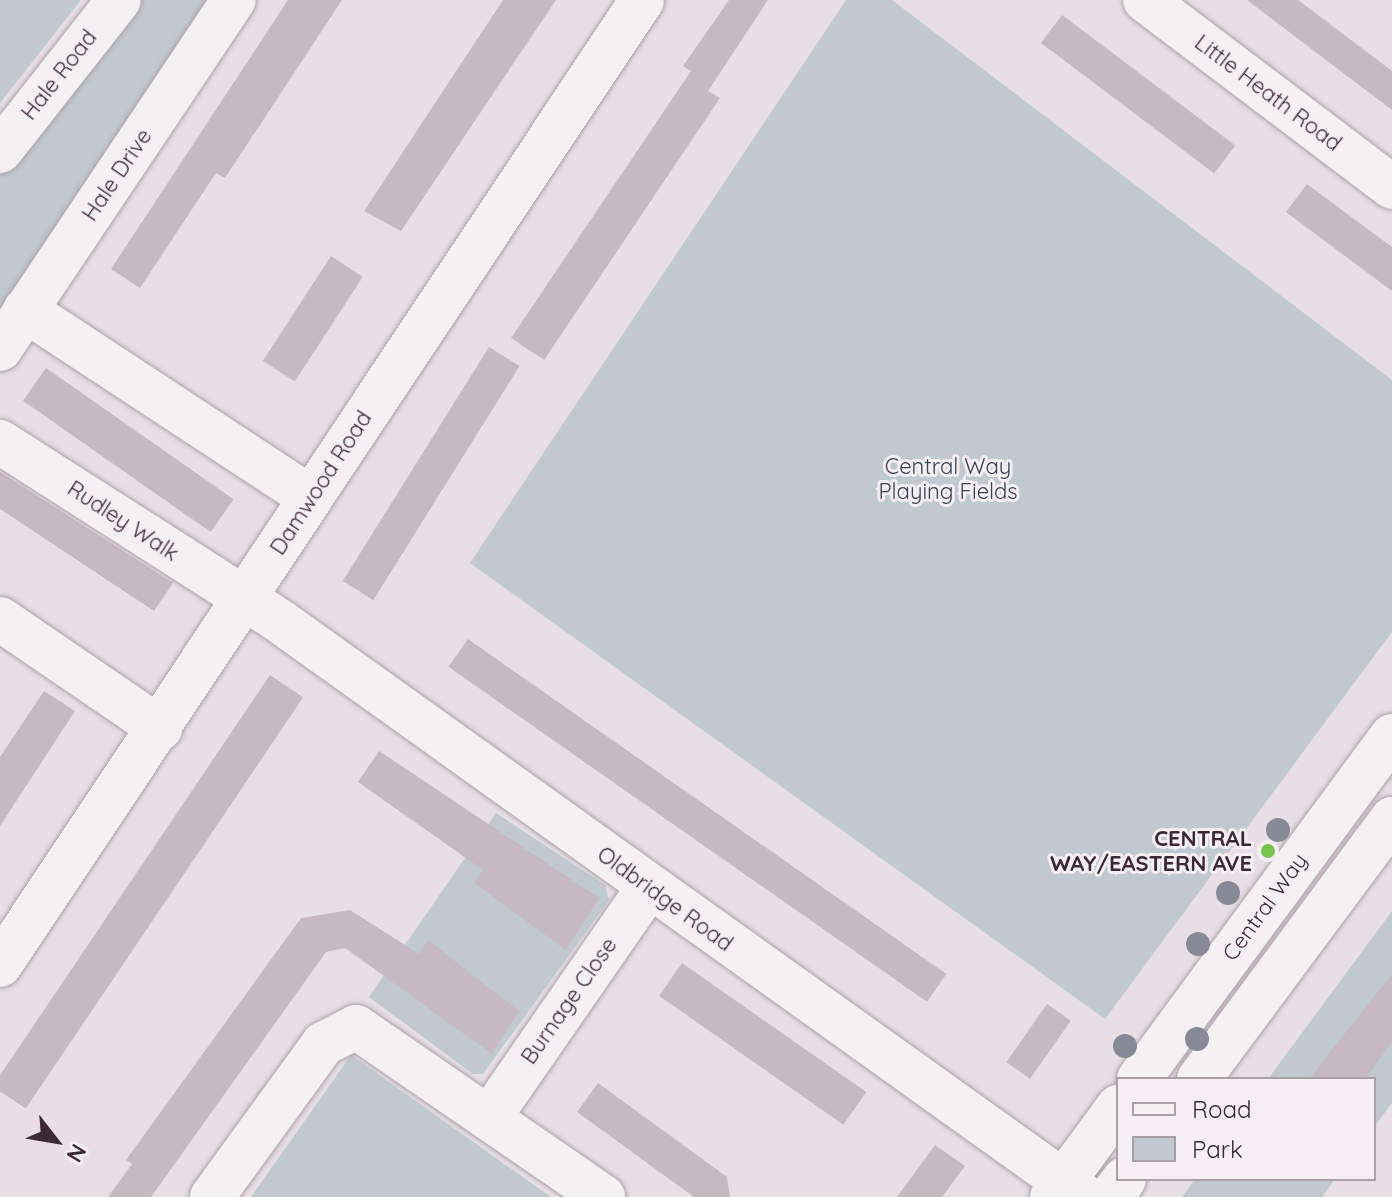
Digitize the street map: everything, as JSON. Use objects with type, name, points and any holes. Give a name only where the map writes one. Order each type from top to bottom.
[{"type":"street","name":"Hale Road","points":[[0,151],[119,0]]},
{"type":"street","name":"Hale Drive","points":[[0,349],[234,0]]},
{"type":"street","name":"Damwood Road","points":[[0,965],[642,0]]},
{"type":"street","name":"Little Heath Road","points":[[1145,0],[1392,187]]},
{"type":"street","points":[[25,310],[311,498]]},
{"type":"street","name":"Rudley Walk","points":[[0,442],[246,599]]},
{"type":"street","name":"Oldbridge Road","points":[[246,599],[1067,1192]]},
{"type":"street","points":[[0,619],[160,728]]},
{"type":"street","name":"Central Way","points":[[1140,1077],[1392,736]]},
{"type":"street","points":[[1200,1077],[1392,819]]},
{"type":"street","name":"Burnage Close","points":[[491,1115],[648,888]]},
{"type":"street","points":[[212,1197],[323,1044],[356,1027],[491,1115],[603,1197]]},
{"type":"street","points":[[1067,1192],[1116,1110]]},
{"type":"green space","points":[[0,0],[81,0],[0,103]]},
{"type":"green space","points":[[137,0],[215,0],[0,321],[0,175]]},
{"type":"green space","name":"Central Way Playing Fields","points":[[846,0],[892,0],[1392,380],[1392,632],[1105,1019],[470,563]]},
{"type":"green space","points":[[496,813],[605,885],[609,900],[483,1074],[473,1074],[369,997]]},
{"type":"green space","points":[[1392,911],[1392,1103],[1376,1124],[1376,1077],[1269,1077]]},
{"type":"green space","points":[[351,1055],[551,1197],[251,1197]]},
{"type":"green space","points":[[1194,1181],[1334,1181],[1322,1197],[1182,1197]]},
{"type":"building","points":[[288,0],[342,0],[225,178],[216,173],[140,288],[111,269]]},
{"type":"building","points":[[503,0],[556,0],[401,231],[364,211]]},
{"type":"building","points":[[729,0],[768,0],[708,91],[720,98],[544,360],[511,338],[691,71],[683,66]]},
{"type":"building","points":[[1247,0],[1298,0],[1392,71],[1392,110]]},
{"type":"building","points":[[1062,15],[1235,146],[1214,174],[1041,43]]},
{"type":"building","points":[[1307,184],[1392,247],[1392,291],[1286,212]]},
{"type":"building","points":[[331,256],[363,277],[295,382],[263,361]]},
{"type":"building","points":[[489,347],[520,366],[373,600],[343,581]]},
{"type":"building","points":[[46,368],[234,499],[211,532],[23,401]]},
{"type":"building","points":[[0,472],[173,583],[154,611],[0,509]]},
{"type":"building","points":[[468,639],[946,974],[927,1002],[448,667]]},
{"type":"building","points":[[270,675],[303,697],[26,1109],[0,1091],[0,1075]]},
{"type":"building","points":[[44,691],[75,711],[0,826],[0,757]]},
{"type":"building","points":[[379,751],[599,898],[566,950],[474,883],[483,870],[358,782]]},
{"type":"building","points":[[350,910],[419,954],[428,940],[519,1011],[492,1054],[345,948],[326,952],[151,1197],[108,1197],[132,1164],[126,1160],[301,918]]},
{"type":"building","points":[[682,963],[866,1092],[843,1125],[659,996]]},
{"type":"building","points":[[1392,974],[1392,1042],[1366,1077],[1311,1077]]},
{"type":"building","points":[[1047,1004],[1071,1021],[1030,1079],[1006,1062]]},
{"type":"building","points":[[598,1083],[727,1177],[730,1197],[694,1197],[577,1112]]},
{"type":"building","points":[[935,1145],[965,1166],[942,1197],[897,1197]]},
{"type":"place","name":"CENTRAL WAY/EASTERN AVE","points":[[1268,851]]}]
